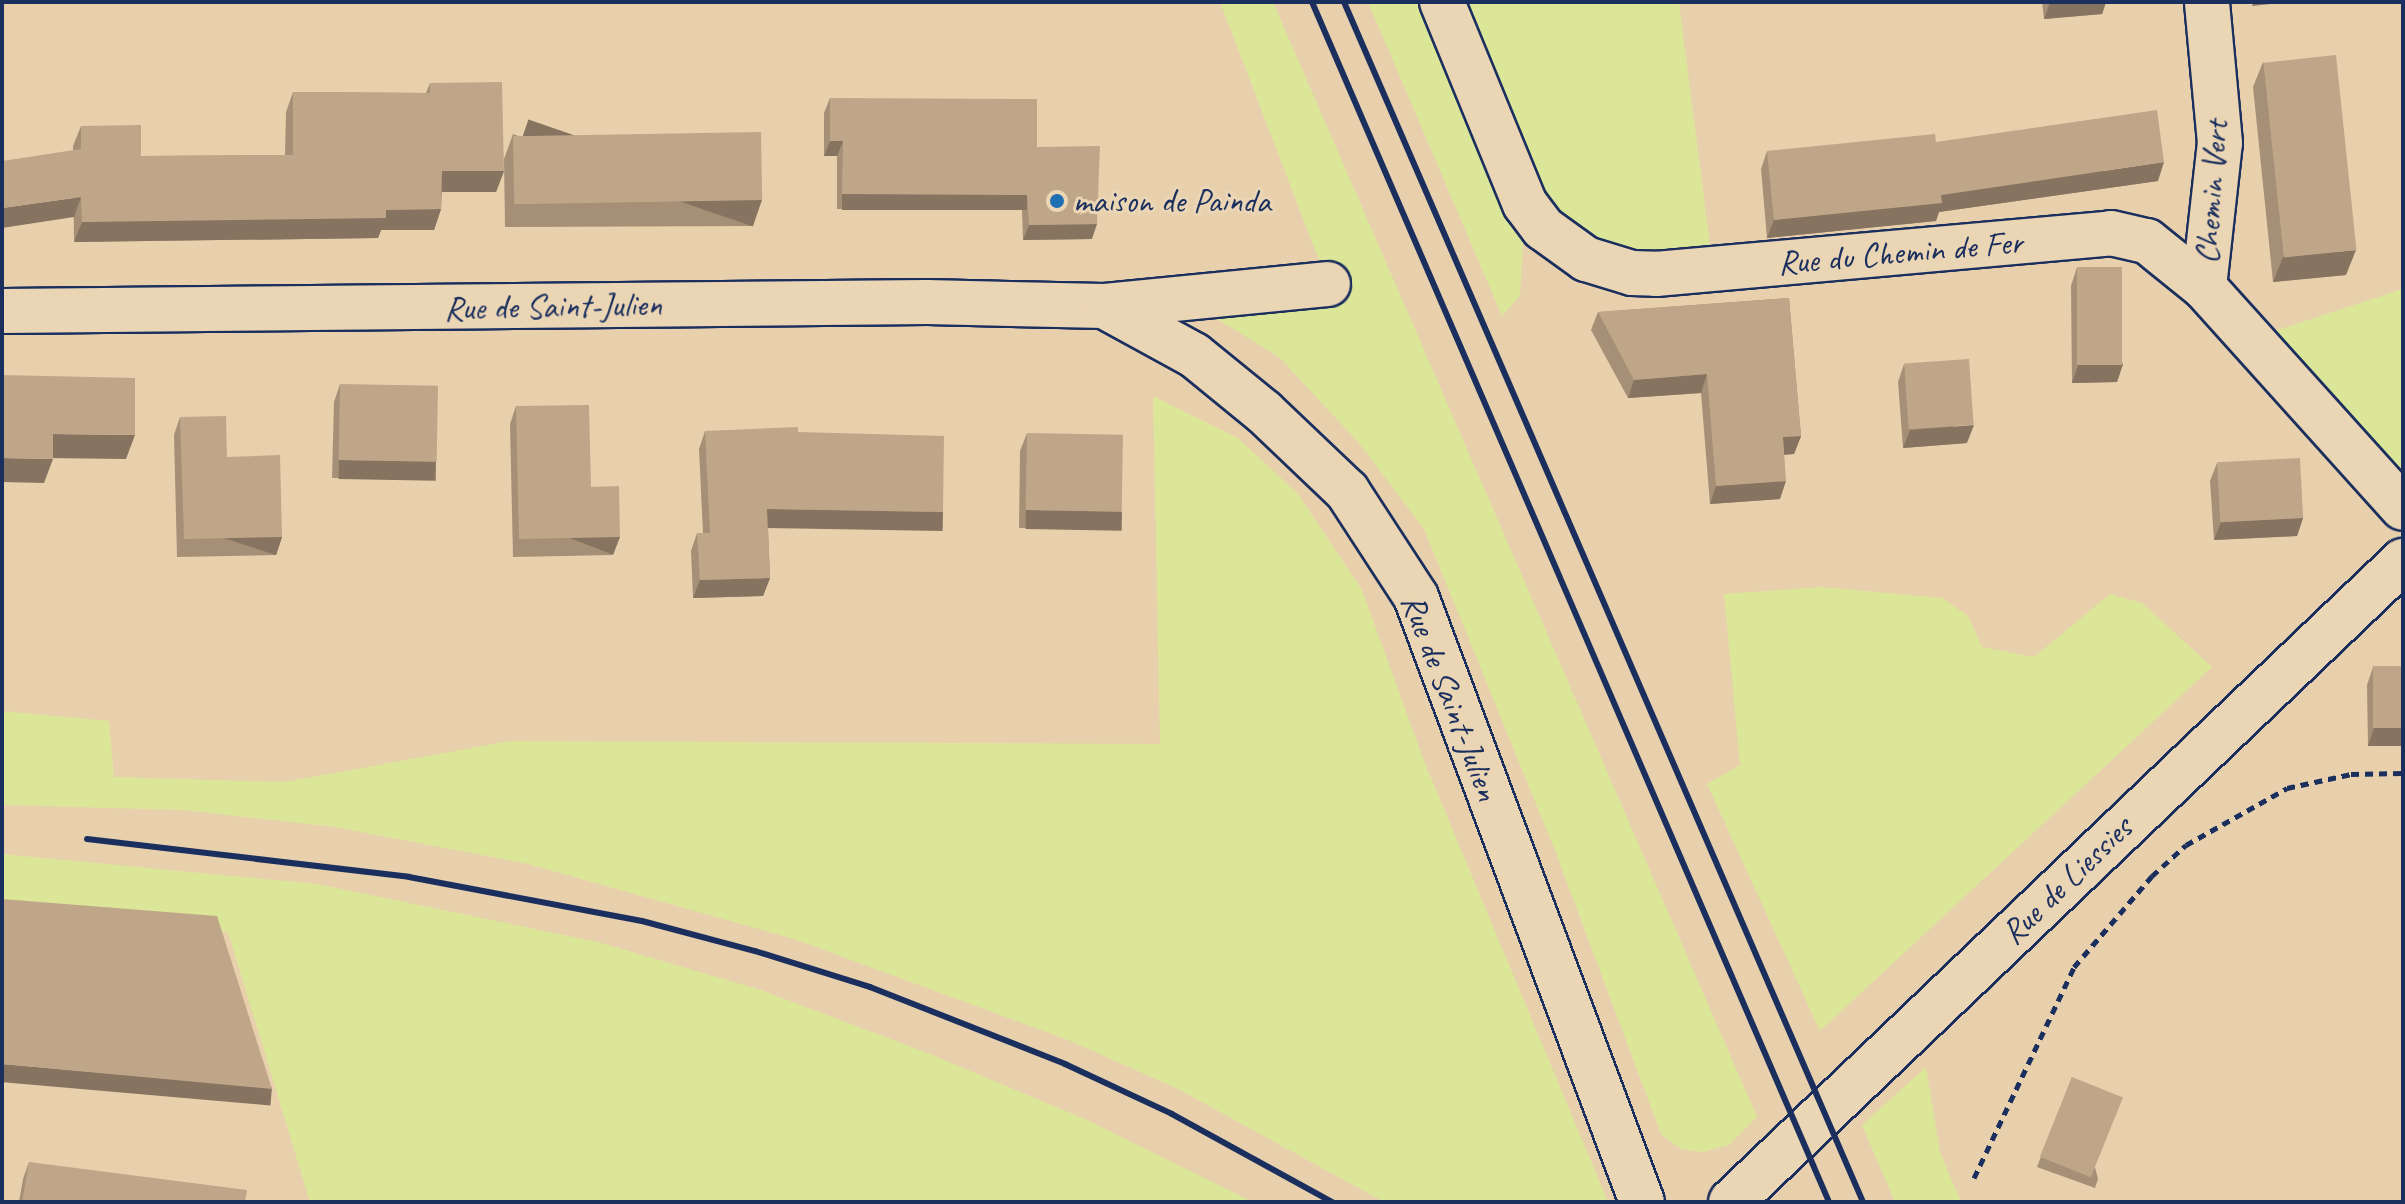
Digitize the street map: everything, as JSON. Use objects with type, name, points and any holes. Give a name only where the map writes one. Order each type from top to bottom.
[{"type":"street","name":"Rue du Chemin de Fer","points":[[1442,2],[1525,204],[1566,246],[1610,268],[1656,274],[2111,233],[2147,241],[2204,287],[2403,508]]},
{"type":"street","name":"Chemin Vert","points":[[2204,287],[2220,143],[2207,2]]},
{"type":"street","name":"Rue de Saint-Julien","points":[[2,311],[927,302],[1104,306],[1328,284]]},
{"type":"street","name":"Rue de Saint-Julien","points":[[1104,306],[1194,355],[1264,412],[1347,491],[1416,597],[1642,1202]]},
{"type":"street","name":"Rue de Liessies","points":[[1731,1202],[2403,561]]},
{"type":"path","points":[[1974,1178],[2074,967],[2152,876],[2186,845],[2287,788],[2351,774],[2403,773]]},
{"type":"green space","points":[[1220,2],[1273,2],[1757,1117],[1729,1145],[1703,1152],[1681,1149],[1661,1134],[1554,848],[1424,529],[1358,442],[1279,357],[1183,298],[1328,284]]},
{"type":"green space","points":[[1368,2],[1679,2],[1713,269],[1656,274],[1525,206],[1520,296],[1502,316]]},
{"type":"green space","points":[[2403,289],[2403,508],[2265,334]]},
{"type":"green space","points":[[1153,396],[1238,438],[1298,494],[1362,590],[1424,761],[1608,1202],[1384,1202],[1178,1089],[1068,1040],[794,939],[528,864],[335,827],[183,810],[2,805],[2,711],[109,721],[114,777],[285,782],[510,741],[1160,744]]},
{"type":"green space","points":[[1822,587],[1942,598],[1968,616],[1982,647],[2034,657],[2110,594],[2142,603],[2212,667],[1820,1031],[1707,784],[1740,765],[1724,594]]},
{"type":"green space","points":[[2,854],[317,884],[598,942],[761,990],[925,1052],[1087,1120],[1253,1202],[310,1202],[228,932],[85,915],[2,915]]},
{"type":"green space","points":[[1926,1067],[1940,1152],[1961,1202],[1895,1202],[1862,1125]]},
{"type":"building","points":[[2336,55],[2356,250],[2284,258],[2263,63]]},
{"type":"building","points":[[502,82],[504,171],[442,171],[441,209],[386,210],[386,218],[82,222],[81,197],[2,208],[2,161],[81,149],[81,126],[141,125],[141,156],[293,155],[293,92],[430,93],[430,83]]},
{"type":"building","points":[[830,98],[1037,99],[1037,147],[1100,146],[1097,224],[1029,225],[1027,195],[842,194],[843,141],[830,141]]},
{"type":"building","points":[[2157,110],[2164,162],[1941,195],[1942,203],[1774,220],[1767,151],[1935,134],[1936,142]]},
{"type":"building","points":[[761,132],[762,200],[514,204],[513,136]]},
{"type":"building","points":[[2077,267],[2122,267],[2122,365],[2077,365]]},
{"type":"building","points":[[1789,298],[1801,436],[1783,437],[1786,481],[1716,486],[1707,374],[1634,380],[1598,312]]},
{"type":"building","points":[[1969,359],[1974,425],[1909,429],[1904,364]]},
{"type":"building","points":[[2,375],[135,378],[135,435],[53,434],[53,459],[2,458]]},
{"type":"building","points":[[340,384],[438,386],[437,462],[339,460]]},
{"type":"building","points":[[589,405],[591,487],[619,486],[620,537],[519,539],[516,406]]},
{"type":"building","points":[[226,416],[227,457],[280,455],[282,537],[184,539],[180,417]]},
{"type":"building","points":[[798,427],[798,432],[944,436],[943,512],[767,509],[770,578],[700,580],[697,533],[710,533],[705,431]]},
{"type":"building","points":[[1027,433],[1123,435],[1122,512],[1026,510]]},
{"type":"building","points":[[2300,458],[2303,518],[2220,522],[2217,462]]},
{"type":"building","points":[[2373,666],[2403,666],[2403,728],[2373,728]]},
{"type":"building","points":[[2,899],[217,916],[272,1089],[2,1064]]},
{"type":"building","points":[[2072,1077],[2123,1098],[2091,1177],[2040,1157]]},
{"type":"building","points":[[29,1162],[247,1190],[245,1202],[22,1202]]},
{"type":"railway","points":[[1312,2],[1829,1202]]},
{"type":"railway","points":[[1344,2],[1863,1202]]},
{"type":"railway","points":[[87,839],[409,877],[642,921],[755,951],[870,987],[1065,1064],[1172,1114],[1332,1202]]},
{"type":"place","name":"maison de Painda","points":[[1057,201]]}]
